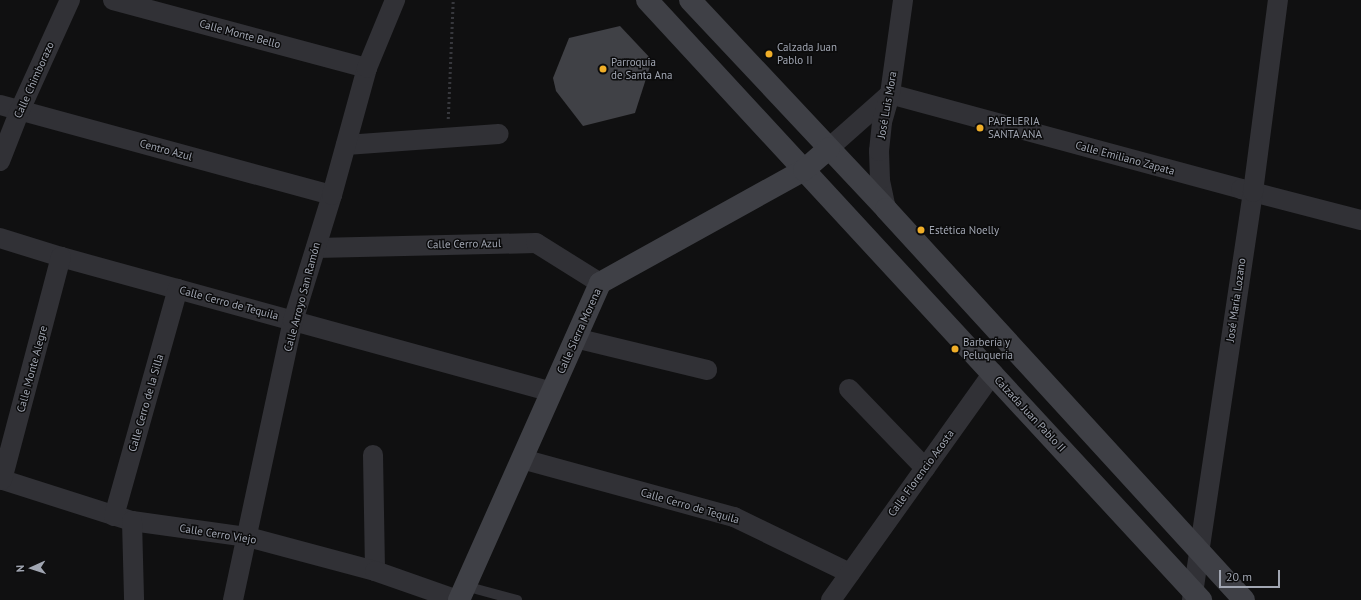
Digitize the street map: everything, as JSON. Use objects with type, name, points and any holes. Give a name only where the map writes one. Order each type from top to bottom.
[{"type":"main road","name":"Calzada Juan Pablo II","points":[[647,0],[993,374],[1195,597]]},
{"type":"main road","points":[[690,0],[886,209],[1244,600]]},
{"type":"main road","name":"Calle Sierra Morena","points":[[461,595],[600,283],[804,170],[829,148]]},
{"type":"street","name":"Calle Chimborazo","points":[[0,161],[20,110],[70,0]]},
{"type":"street","name":"Calle Monte Bello","points":[[113,0],[367,68]]},
{"type":"street","name":"Calle Arroyo San Ramón","points":[[233,600],[248,537],[293,321],[332,195],[367,68],[394,0]]},
{"type":"street","name":"José Luis Mora","points":[[886,209],[880,180],[879,151],[882,122],[890,94],[903,0]]},
{"type":"street","name":"José María Lozano","points":[[1195,597],[1199,550],[1252,192],[1278,0]]},
{"type":"street","points":[[829,148],[890,94]]},
{"type":"street","name":"Calle Emiliano Zapata","points":[[890,94],[1361,220]]},
{"type":"street","name":"Centro Azul","points":[[0,104],[332,195]]},
{"type":"street","points":[[346,144],[499,134]]},
{"type":"street","name":"Calle Cerro de Tequila","points":[[0,238],[61,257],[552,392]]},
{"type":"street","name":"Calle Cerro Azul","points":[[316,248],[536,242],[600,283]]},
{"type":"street","name":"Calle Monte Alegre","points":[[1,480],[61,257]]},
{"type":"street","name":"Calle Cerro de la Silla","points":[[134,600],[123,519],[178,289]]},
{"type":"street","points":[[575,338],[707,370]]},
{"type":"street","name":"Calle Florencio Acosta","points":[[831,600],[993,374]]},
{"type":"street","points":[[849,389],[925,468]]},
{"type":"street","points":[[373,455],[375,571]]},
{"type":"street","name":"Calle Cerro de Tequila","points":[[522,459],[734,518],[850,573]]},
{"type":"street","name":"Calle Cerro Viejo","points":[[1,480],[123,519],[248,537],[461,595]]},
{"type":"lane","points":[[461,595],[517,600]]},
{"type":"path","points":[[448,137],[453,0]]},
{"type":"building","name":"Parroquia de Santa Ana","points":[[620,26],[652,60],[635,113],[583,126],[556,91],[553,78],[569,38]]},
{"type":"place","name":"Calzada Juan Pablo II","points":[[769,54]]},
{"type":"place","name":"Parroquia de Santa Ana","points":[[603,69]]},
{"type":"place","name":"PAPELERIA SANTA ANA","points":[[980,128]]},
{"type":"place","name":"Estética Noelly","points":[[921,230]]},
{"type":"place","name":"Barbería y Peluquería","points":[[955,349]]}]
